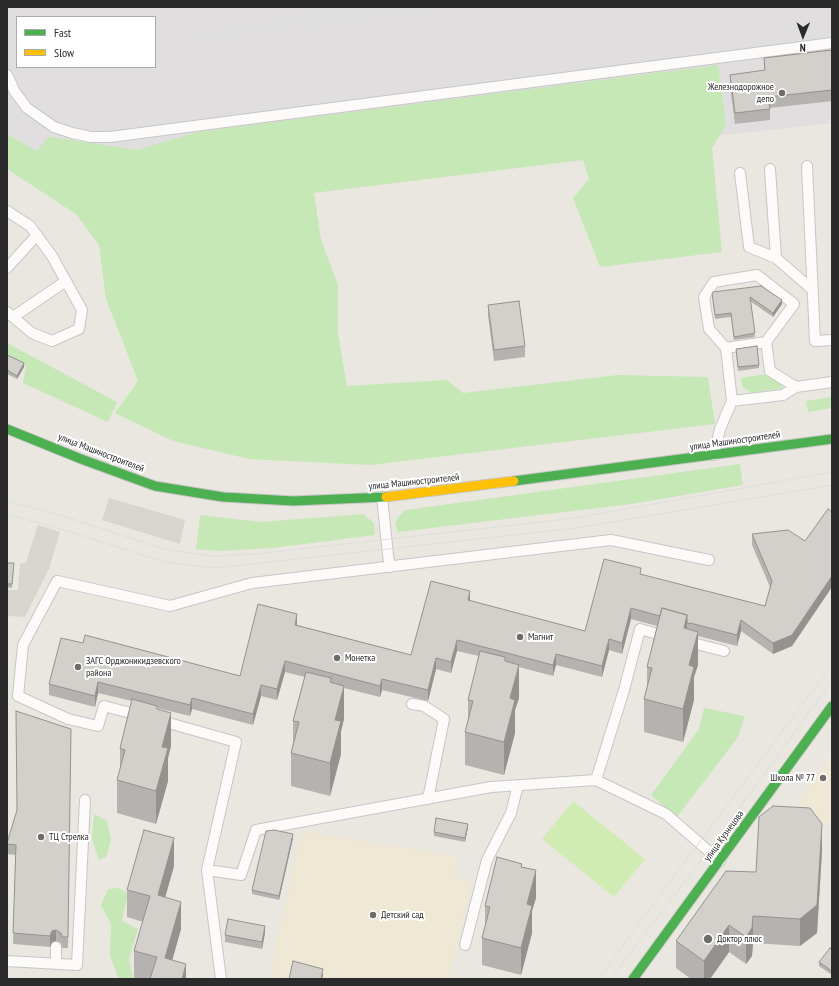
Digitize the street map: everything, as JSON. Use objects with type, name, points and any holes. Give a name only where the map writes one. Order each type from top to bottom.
[{"type":"main road","name":"улица Машиностроителей","points":[[7,429],[155,486],[223,497],[293,501],[382,497],[584,474],[832,439]]},
{"type":"main road","name":"улица Кузнецова","points":[[633,979],[832,706]]},
{"type":"lane","points":[[7,75],[15,92],[27,108],[54,127],[91,137],[110,137],[832,43]]},
{"type":"lane","points":[[806,166],[816,341],[832,340]]},
{"type":"lane","points":[[770,169],[776,258]]},
{"type":"lane","points":[[740,172],[748,247],[776,258],[813,290]]},
{"type":"lane","points":[[7,210],[30,226],[37,235],[52,256],[66,281],[82,310],[79,329],[52,341],[32,333],[10,315],[66,281]]},
{"type":"lane","points":[[7,268],[37,235]]},
{"type":"lane","points":[[714,455],[720,430],[732,401],[726,348],[708,329],[704,297],[714,282],[757,275],[794,304],[766,342],[770,370],[796,387]]},
{"type":"lane","points":[[726,348],[766,342]]},
{"type":"lane","points":[[732,401],[783,395],[796,387],[832,382]]},
{"type":"lane","points":[[382,497],[390,567]]},
{"type":"lane","points":[[221,979],[207,870],[236,742],[104,706],[98,726],[68,719],[18,696],[23,645],[57,581],[170,606],[252,583],[611,540],[709,560]]},
{"type":"lane","points":[[596,780],[624,690],[640,629],[724,652]]},
{"type":"lane","points":[[412,704],[424,706],[444,719],[428,799]]},
{"type":"lane","points":[[207,870],[241,875],[256,830],[491,787],[596,780],[666,814],[720,861]]},
{"type":"lane","points":[[465,945],[487,860],[511,813],[518,785]]},
{"type":"lane","points":[[7,961],[77,965],[85,800]]},
{"type":"lane","points":[[56,947],[56,963]]},
{"type":"shaded area","points":[[7,7],[832,7],[832,123],[78,207],[7,159]]},
{"type":"shaded area","points":[[109,498],[185,520],[180,544],[102,520]]},
{"type":"shaded area","points":[[38,525],[60,532],[49,569],[25,617],[7,616],[7,590],[18,590],[20,564],[26,562]]},
{"type":"shaded area","name":"Школа № 77","points":[[832,754],[832,826],[797,802]]},
{"type":"shaded area","name":"Детский сад","points":[[302,831],[457,856],[455,878],[473,881],[449,975],[459,979],[272,979],[275,948]]},
{"type":"green space","points":[[718,65],[726,125],[712,148],[722,252],[600,267],[573,198],[589,179],[583,160],[314,193],[321,240],[338,285],[338,333],[347,386],[447,380],[463,393],[618,375],[708,377],[715,424],[370,465],[249,459],[173,441],[115,413],[138,381],[106,299],[99,245],[76,214],[7,169],[7,134],[36,151],[49,137],[137,150],[197,132]]},
{"type":"green space","points":[[7,343],[117,402],[108,422],[23,383],[26,367],[7,357]]},
{"type":"green space","points":[[766,374],[781,383],[783,388],[751,393],[742,386],[741,378]]},
{"type":"green space","points":[[832,397],[832,408],[808,412],[806,401]]},
{"type":"green space","points":[[740,464],[743,485],[631,504],[398,532],[395,525],[398,517],[406,510]]},
{"type":"green space","points":[[363,514],[374,523],[375,535],[273,548],[219,551],[196,549],[200,515],[261,522]]},
{"type":"green space","points":[[704,708],[745,716],[738,737],[677,817],[651,795],[699,729]]},
{"type":"green space","points":[[573,801],[645,859],[614,897],[542,839]]},
{"type":"green space","points":[[94,814],[107,821],[111,840],[106,857],[99,860],[92,839]]},
{"type":"green space","points":[[119,888],[128,894],[122,921],[138,929],[129,959],[133,979],[119,979],[110,956],[111,924],[101,905],[108,889]]},
{"type":"building","name":"Железнодорожное депо","points":[[832,50],[832,90],[768,97],[770,109],[735,113],[730,75],[765,70],[764,58]]},
{"type":"building","points":[[761,286],[782,300],[773,313],[750,297],[755,333],[734,337],[731,313],[715,315],[712,293]]},
{"type":"building","points":[[519,301],[525,346],[494,350],[488,305]]},
{"type":"building","points":[[757,346],[759,365],[738,367],[736,349]]},
{"type":"building","points":[[7,355],[24,363],[17,376],[7,370]]},
{"type":"building","points":[[828,509],[832,512],[832,576],[792,635],[773,643],[741,620],[737,635],[687,623],[687,615],[662,608],[660,616],[631,608],[622,643],[609,639],[602,666],[556,654],[553,665],[457,640],[451,662],[436,658],[428,690],[382,679],[380,686],[285,661],[277,689],[261,685],[253,714],[192,698],[190,705],[98,682],[95,696],[49,684],[61,638],[83,643],[85,635],[240,676],[258,604],[297,614],[295,625],[411,655],[431,581],[470,591],[468,600],[585,631],[604,559],[641,568],[640,574],[765,606],[772,581],[752,534],[788,530],[805,541]]},
{"type":"building","points":[[7,563],[14,563],[12,584],[7,584]]},
{"type":"building","points":[[662,608],[687,615],[684,628],[698,632],[689,665],[694,667],[683,709],[644,699],[652,668],[647,667]]},
{"type":"building","points":[[480,651],[505,657],[505,661],[519,665],[510,698],[515,700],[504,742],[465,732],[473,701],[468,700]]},
{"type":"building","points":[[306,672],[331,678],[330,682],[344,686],[335,720],[341,721],[330,763],[291,753],[299,722],[293,721]]},
{"type":"building","points":[[132,699],[157,706],[157,709],[171,713],[162,747],[168,748],[156,791],[117,780],[125,750],[120,748]]},
{"type":"building","name":"ТЦ Стрелка","points":[[16,711],[71,729],[68,937],[62,937],[61,933],[56,930],[52,931],[50,936],[13,933],[16,845],[7,843],[17,810]]},
{"type":"building","points":[[773,806],[810,808],[822,824],[817,905],[800,919],[753,916],[752,928],[746,937],[729,925],[704,961],[676,941],[726,871],[756,872],[759,817]]},
{"type":"building","points":[[436,818],[468,824],[465,838],[434,832]]},
{"type":"building","points":[[144,830],[174,838],[158,895],[181,902],[165,958],[186,964],[182,979],[150,979],[157,957],[134,951],[150,896],[127,890]]},
{"type":"building","points":[[274,830],[293,834],[279,896],[252,890],[266,831]]},
{"type":"building","points":[[497,857],[522,864],[521,867],[536,870],[527,904],[532,906],[521,948],[482,938],[490,907],[485,906]]},
{"type":"building","points":[[228,919],[265,926],[262,942],[225,935]]},
{"type":"building","points":[[830,948],[832,950],[832,971],[819,962]]},
{"type":"building","points":[[293,961],[323,969],[321,979],[289,979]]},
{"type":"tram line","points":[[7,501],[60,515],[167,550],[214,556],[256,554],[575,518],[832,472]]},
{"type":"tram line","points":[[7,514],[71,532],[164,562],[215,568],[577,528],[832,485]]},
{"type":"tram line","points":[[598,979],[832,664]]},
{"type":"tram line","points":[[611,979],[708,851],[832,681]]},
{"type":"railway","points":[[204,38],[264,27],[353,7]]},
{"type":"railway","points":[[310,25],[424,7]]},
{"type":"traffic: fast","points":[[7,429],[81,459],[155,486],[223,497],[293,501],[386,497]]},
{"type":"traffic: fast","points":[[514,481],[832,439]]},
{"type":"traffic: fast","points":[[633,979],[832,706]]},
{"type":"traffic: slow","points":[[386,497],[514,481]]},
{"type":"place","name":"Железнодорожное депо","points":[[782,93]]},
{"type":"place","name":"Магнит","points":[[520,637]]},
{"type":"place","name":"Монетка","points":[[337,658]]},
{"type":"place","name":"ЗАГС Орджоникидзевского района","points":[[78,667]]},
{"type":"place","name":"Школа № 77","points":[[823,778]]},
{"type":"place","name":"ТЦ Стрелка","points":[[41,837]]},
{"type":"place","name":"Детский сад","points":[[373,915]]},
{"type":"place","name":"Доктор плюс","points":[[708,939]]}]
